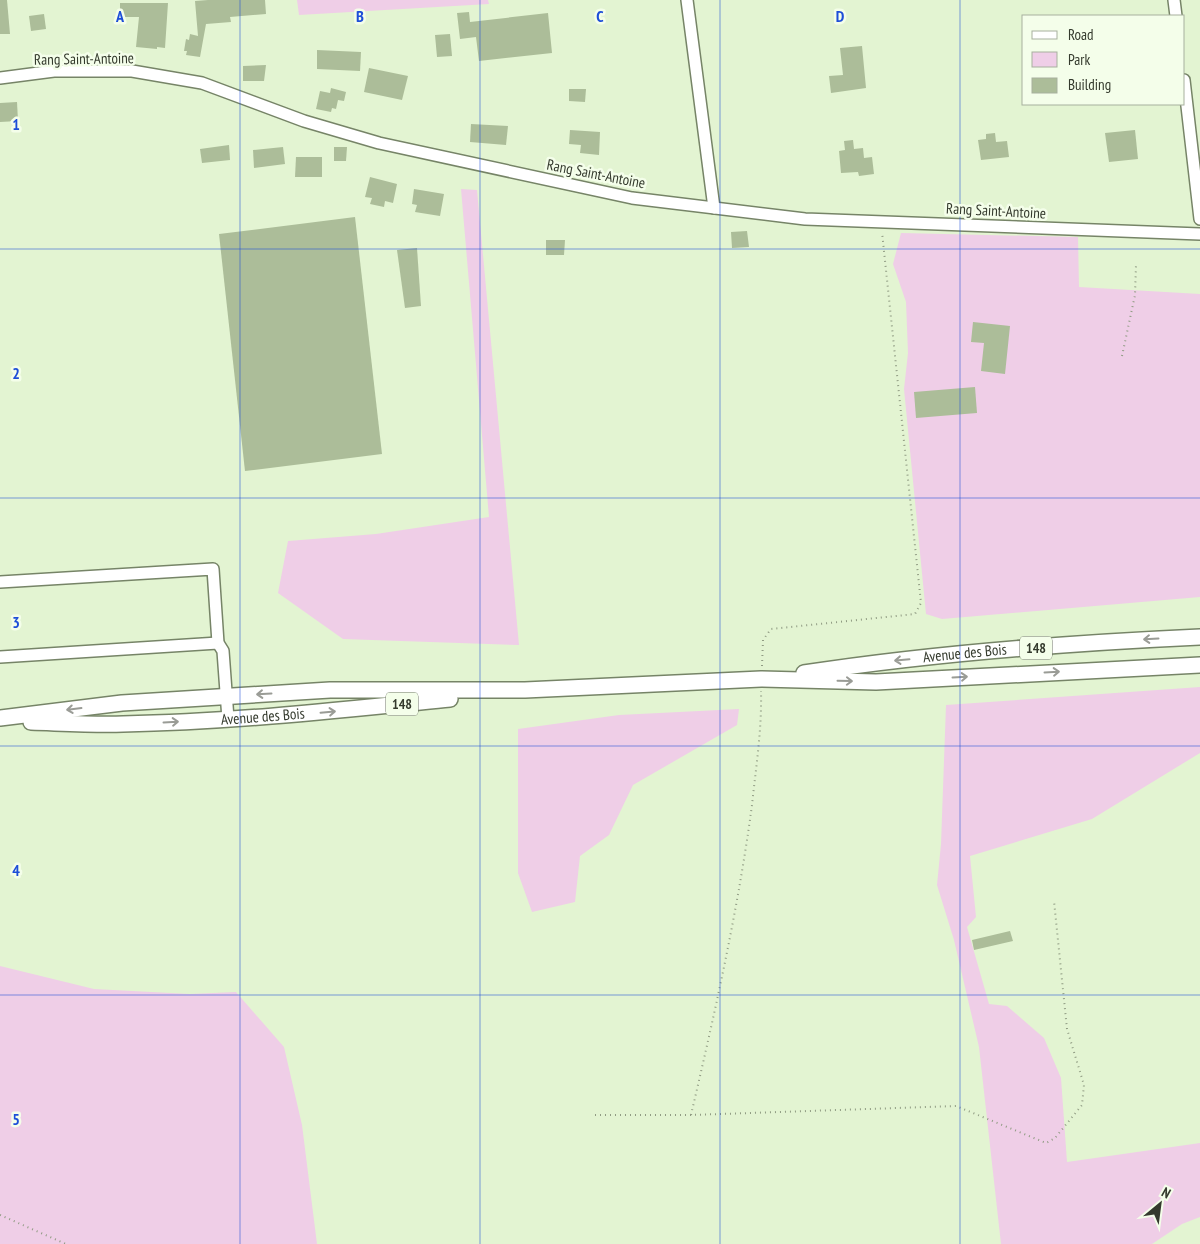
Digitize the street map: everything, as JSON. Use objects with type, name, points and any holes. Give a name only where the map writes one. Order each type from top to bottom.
[{"type":"main road","name":"Avenue des Bois","points":[[761,679],[872,663],[1089,643],[1200,637]]},
{"type":"main road","name":"Avenue des Bois","points":[[0,719],[122,703],[330,690],[525,690],[761,679],[876,682],[1200,665]]},
{"type":"main road","name":"Avenue des Bois","points":[[0,719],[122,724],[228,719],[331,711],[525,690]]},
{"type":"street","points":[[687,0],[714,208]]},
{"type":"street","points":[[1174,0],[1176,15]]},
{"type":"street","name":"Rang Saint-Antoine","points":[[0,78],[54,71],[132,71],[202,83],[304,121],[379,144],[632,198],[805,219],[1134,234],[1200,234]]},
{"type":"street","points":[[1185,89],[1200,219]]},
{"type":"street","points":[[0,582],[214,569],[218,643],[223,652],[228,719]]},
{"type":"street","points":[[0,657],[218,643]]},
{"type":"path","points":[[691,1115],[730,943],[746,849],[762,714],[763,640],[771,629],[915,614],[921,603],[881,222]]},
{"type":"path","points":[[1122,356],[1135,295],[1136,264]]},
{"type":"path","points":[[595,1115],[691,1115],[956,1106],[1046,1142],[1055,1138],[1082,1105],[1084,1085],[1067,1029],[1054,901]]},
{"type":"path","points":[[0,1215],[66,1244]]},
{"type":"green space","points":[[297,0],[488,0],[489,4],[299,15]]},
{"type":"green space","points":[[461,189],[477,190],[519,645],[343,639],[278,593],[288,541],[376,534],[489,517]]},
{"type":"green space","points":[[901,233],[1078,237],[1079,287],[1200,294],[1200,597],[942,619],[926,614],[904,389],[908,353],[906,302],[893,264]]},
{"type":"green space","points":[[1200,687],[1200,753],[1092,819],[970,856],[976,917],[967,927],[989,1004],[1007,1006],[1044,1038],[1061,1078],[1067,1162],[1200,1143],[1200,1217],[1182,1224],[1152,1244],[1001,1244],[979,1047],[954,940],[937,885],[941,844],[946,705]]},
{"type":"green space","points":[[739,709],[737,725],[633,785],[609,835],[580,856],[575,902],[532,912],[518,873],[518,729],[619,715]]},
{"type":"green space","points":[[0,966],[94,989],[190,994],[236,992],[284,1047],[302,1125],[317,1244],[0,1244]]},
{"type":"building","points":[[0,0],[7,0],[10,34],[0,34]]},
{"type":"building","points":[[265,0],[266,14],[230,17],[231,22],[206,24],[200,57],[186,55],[187,51],[184,51],[186,39],[189,40],[190,34],[198,36],[195,1]]},
{"type":"building","points":[[120,3],[168,3],[165,48],[136,47],[139,17],[120,17]]},
{"type":"building","points":[[469,12],[470,22],[548,13],[552,53],[479,61],[476,37],[460,39],[457,13]]},
{"type":"building","points":[[44,14],[46,29],[31,31],[29,16]]},
{"type":"building","points":[[450,34],[452,56],[437,57],[435,35]]},
{"type":"building","points":[[862,46],[866,88],[831,93],[829,76],[843,75],[840,48]]},
{"type":"building","points":[[317,50],[361,52],[360,71],[317,69]]},
{"type":"building","points":[[266,65],[264,81],[243,81],[243,66]]},
{"type":"building","points":[[369,68],[408,76],[402,100],[364,92]]},
{"type":"building","points":[[331,88],[346,92],[344,101],[338,100],[336,109],[332,108],[331,112],[316,109],[320,91],[330,93]]},
{"type":"building","points":[[569,89],[586,89],[585,102],[569,101]]},
{"type":"building","points":[[17,102],[18,121],[0,122],[0,103]]},
{"type":"building","points":[[471,124],[508,126],[506,145],[470,142]]},
{"type":"building","points":[[570,130],[600,132],[599,155],[580,153],[581,145],[569,144]]},
{"type":"building","points":[[1135,130],[1138,159],[1109,162],[1105,133]]},
{"type":"building","points":[[995,133],[996,142],[1007,141],[1009,157],[981,160],[978,140],[986,139],[986,134]]},
{"type":"building","points":[[853,140],[854,149],[863,148],[864,158],[872,157],[874,174],[859,176],[858,172],[841,173],[839,151],[845,150],[844,141]]},
{"type":"building","points":[[229,145],[230,160],[202,163],[200,149]]},
{"type":"building","points":[[283,147],[285,164],[254,168],[253,150]]},
{"type":"building","points":[[334,147],[347,147],[346,161],[334,161]]},
{"type":"building","points":[[296,157],[322,157],[322,177],[295,177]]},
{"type":"building","points":[[370,177],[397,184],[393,203],[385,201],[384,207],[370,204],[372,198],[365,197]]},
{"type":"building","points":[[414,189],[444,194],[440,216],[415,212],[417,205],[412,204]]},
{"type":"building","points":[[355,217],[382,454],[245,471],[219,234]]},
{"type":"building","points":[[747,231],[749,247],[732,248],[731,232]]},
{"type":"building","points":[[546,240],[565,240],[564,255],[546,255]]},
{"type":"building","points":[[417,248],[421,306],[405,308],[397,250]]},
{"type":"building","points":[[973,322],[1010,326],[1005,374],[981,371],[984,343],[971,342]]},
{"type":"building","points":[[975,387],[977,413],[916,418],[914,392]]},
{"type":"building","points":[[1010,931],[1013,941],[974,950],[972,940]]}]
